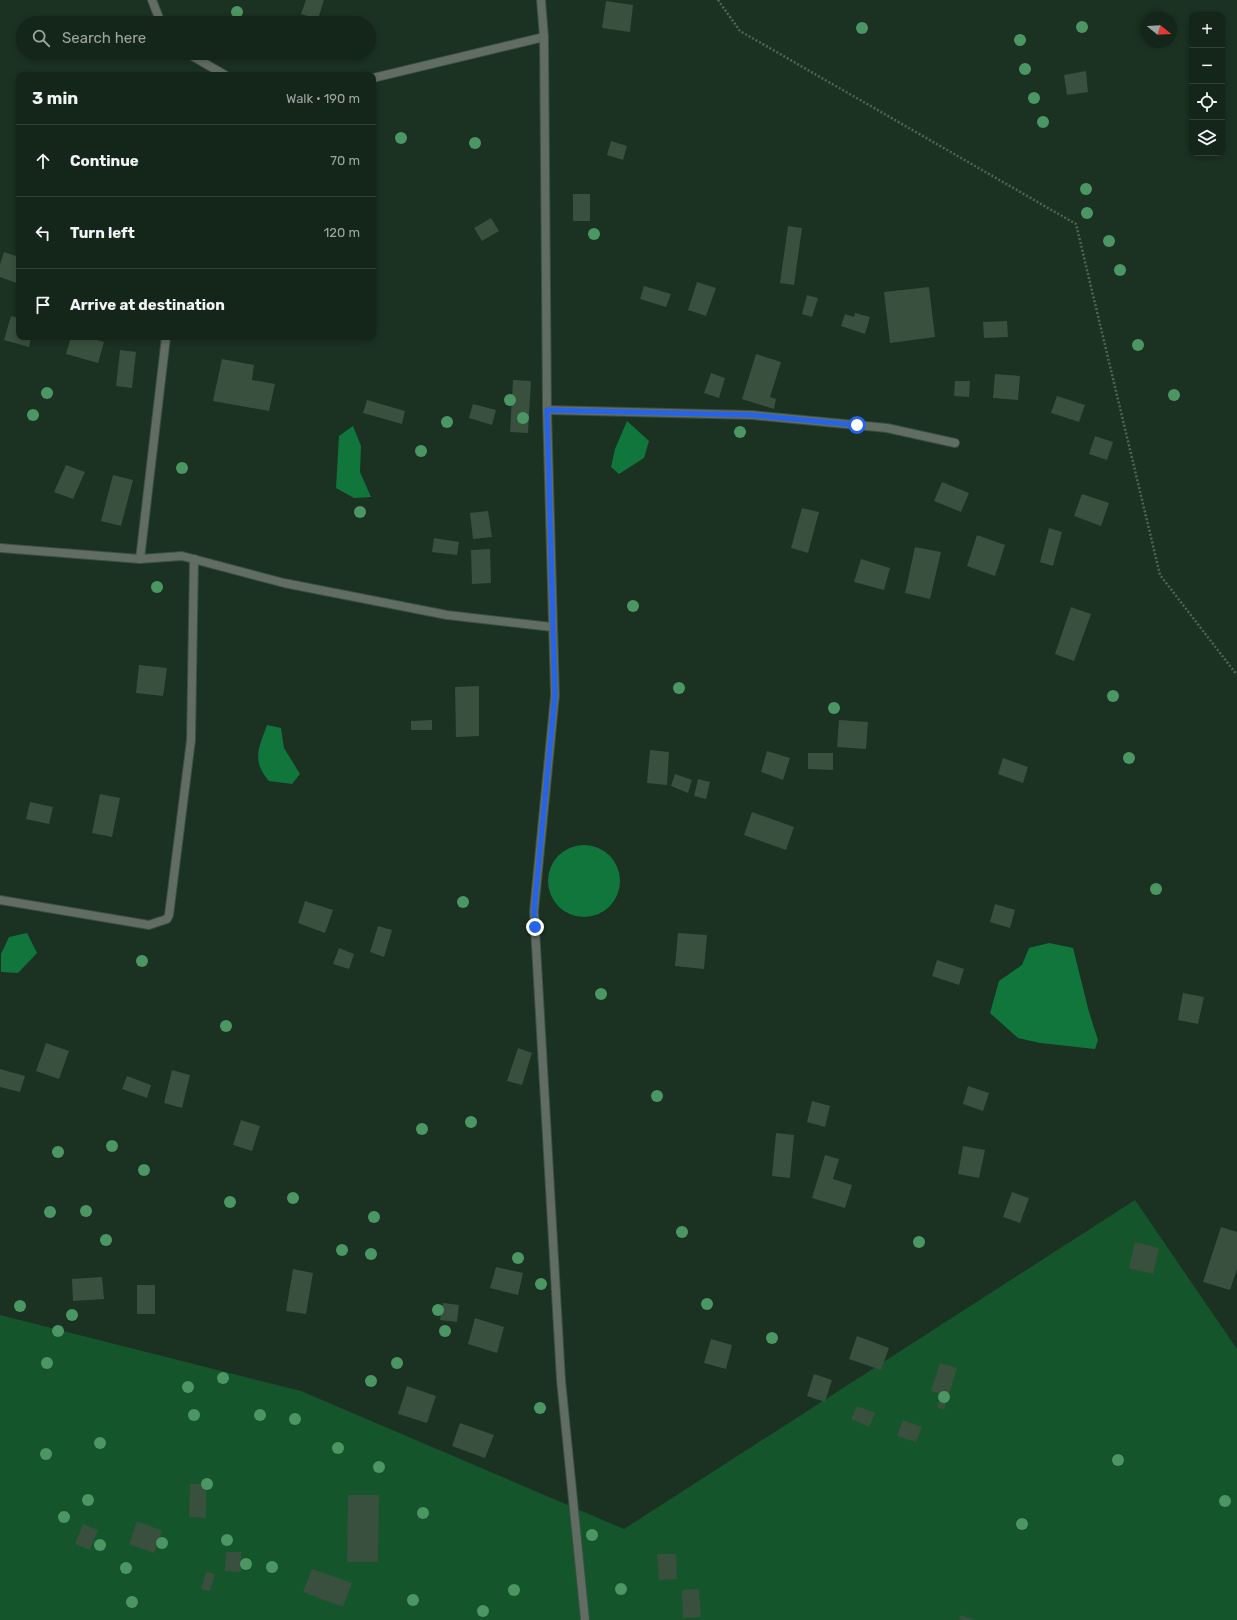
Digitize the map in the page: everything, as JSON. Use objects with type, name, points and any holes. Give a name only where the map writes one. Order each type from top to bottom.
[{"type":"street","points":[[152,0],[158,16]]},
{"type":"street","points":[[541,0],[544,37],[547,410],[555,695],[534,911],[561,1380],[585,1620]]},
{"type":"street","points":[[376,77],[544,37]]},
{"type":"street","points":[[199,60],[220,72]]},
{"type":"street","points":[[140,559],[166,340]]},
{"type":"street","points":[[547,410],[752,415],[888,428],[955,443]]},
{"type":"street","points":[[0,548],[140,559],[182,556],[284,583],[447,615],[552,627]]},
{"type":"street","points":[[0,900],[149,925],[166,919],[169,915],[191,740],[194,559]]},
{"type":"path","points":[[718,0],[740,31],[1076,224],[1160,575],[1237,675]]},
{"type":"shaded area","points":[[627,421],[649,441],[644,458],[619,474],[611,467],[615,449]]},
{"type":"shaded area","points":[[353,426],[361,446],[360,472],[371,497],[354,498],[336,488],[339,436]]},
{"type":"shaded area","points":[[267,725],[281,728],[284,748],[300,774],[292,784],[269,781],[263,774],[260,767],[258,760],[259,747]]},
{"type":"shaded area","points":[[584,845],[604,851],[614,861],[620,881],[614,901],[604,911],[584,917],[564,911],[554,901],[548,881],[554,861],[564,851]]},
{"type":"shaded area","points":[[27,933],[37,953],[18,973],[1,972],[1,954],[9,937]]},
{"type":"shaded area","points":[[1049,943],[1073,948],[1089,1012],[1098,1040],[1095,1049],[1040,1043],[1018,1038],[990,1013],[999,981],[1022,965],[1029,948]]},
{"type":"shaded area","points":[[1135,1200],[1237,1349],[1237,1620],[0,1620],[0,1315],[301,1391],[624,1529]]},
{"type":"building","points":[[306,0],[324,0],[319,16],[308,16],[301,14]]},
{"type":"building","points":[[606,1],[633,5],[630,32],[602,28]]},
{"type":"building","points":[[1086,71],[1088,92],[1067,95],[1064,75]]},
{"type":"building","points":[[611,141],[627,146],[623,160],[607,155]]},
{"type":"building","points":[[573,194],[590,194],[590,221],[573,221]]},
{"type":"building","points":[[491,218],[499,231],[482,241],[474,228]]},
{"type":"building","points":[[788,226],[802,228],[794,285],[780,283]]},
{"type":"building","points":[[4,252],[16,256],[16,283],[0,277],[0,264]]},
{"type":"building","points":[[697,282],[716,288],[706,316],[688,310]]},
{"type":"building","points":[[644,286],[671,294],[666,307],[640,299]]},
{"type":"building","points":[[929,287],[935,337],[890,343],[884,292]]},
{"type":"building","points":[[807,295],[818,298],[812,317],[802,314]]},
{"type":"building","points":[[855,313],[870,317],[865,334],[841,326],[845,314],[854,317]]},
{"type":"building","points":[[11,316],[16,317],[16,340],[30,340],[29,347],[4,340]]},
{"type":"building","points":[[1007,321],[1008,337],[984,338],[983,322]]},
{"type":"building","points":[[70,340],[98,340],[104,342],[98,363],[66,354]]},
{"type":"building","points":[[120,350],[136,352],[132,388],[116,386]]},
{"type":"building","points":[[756,354],[781,362],[770,397],[776,399],[774,409],[742,399]]},
{"type":"building","points":[[222,359],[254,365],[252,380],[275,384],[269,411],[213,401]]},
{"type":"building","points":[[711,373],[725,378],[719,398],[704,393]]},
{"type":"building","points":[[995,374],[1020,376],[1018,400],[993,398]]},
{"type":"building","points":[[513,380],[531,381],[528,433],[510,432]]},
{"type":"building","points":[[955,381],[970,381],[969,397],[954,396]]},
{"type":"building","points":[[1057,396],[1085,405],[1079,422],[1051,413]]},
{"type":"building","points":[[367,400],[405,411],[402,424],[363,413]]},
{"type":"building","points":[[473,404],[496,410],[492,425],[469,418]]},
{"type":"building","points":[[1095,436],[1113,442],[1107,460],[1089,454]]},
{"type":"building","points":[[66,465],[85,472],[73,499],[54,492]]},
{"type":"building","points":[[113,475],[133,480],[121,526],[101,521]]},
{"type":"building","points":[[942,482],[969,493],[961,512],[934,501]]},
{"type":"building","points":[[1082,494],[1109,503],[1101,526],[1074,516]]},
{"type":"building","points":[[802,508],[819,512],[808,553],[791,548]]},
{"type":"building","points":[[488,511],[492,537],[473,539],[470,513]]},
{"type":"building","points":[[1049,528],[1062,532],[1053,566],[1040,562]]},
{"type":"building","points":[[977,535],[1005,545],[995,576],[967,566]]},
{"type":"building","points":[[434,538],[459,542],[457,555],[432,552]]},
{"type":"building","points":[[915,547],[941,552],[930,599],[905,593]]},
{"type":"building","points":[[490,549],[491,583],[472,584],[471,550]]},
{"type":"building","points":[[861,559],[890,568],[884,590],[854,582]]},
{"type":"building","points":[[1071,607],[1091,614],[1074,661],[1055,654]]},
{"type":"building","points":[[139,665],[167,668],[163,696],[136,693]]},
{"type":"building","points":[[479,686],[479,736],[456,737],[455,687]]},
{"type":"building","points":[[432,720],[432,730],[411,730],[411,721]]},
{"type":"building","points":[[839,720],[868,722],[866,749],[837,747]]},
{"type":"building","points":[[650,750],[669,752],[667,785],[647,783]]},
{"type":"building","points":[[767,751],[790,758],[783,780],[761,772]]},
{"type":"building","points":[[808,753],[833,753],[833,770],[808,769]]},
{"type":"building","points":[[1003,758],[1028,767],[1023,783],[998,774]]},
{"type":"building","points":[[675,774],[692,780],[688,793],[671,786]]},
{"type":"building","points":[[698,779],[710,782],[706,799],[694,796]]},
{"type":"building","points":[[100,794],[120,798],[112,837],[92,833]]},
{"type":"building","points":[[30,802],[53,807],[49,824],[26,819]]},
{"type":"building","points":[[752,812],[794,827],[786,850],[744,835]]},
{"type":"building","points":[[305,901],[333,910],[325,933],[298,923]]},
{"type":"building","points":[[995,904],[1015,910],[1010,928],[990,922]]},
{"type":"building","points":[[378,926],[392,930],[384,957],[370,952]]},
{"type":"building","points":[[678,933],[707,935],[704,969],[675,966]]},
{"type":"building","points":[[339,948],[354,954],[349,969],[333,964]]},
{"type":"building","points":[[937,960],[964,969],[959,985],[932,976]]},
{"type":"building","points":[[1183,993],[1204,997],[1198,1024],[1178,1020]]},
{"type":"building","points":[[46,1043],[69,1051],[59,1079],[36,1071]]},
{"type":"building","points":[[518,1048],[532,1053],[522,1085],[507,1081]]},
{"type":"building","points":[[0,1069],[25,1076],[20,1092],[0,1087]]},
{"type":"building","points":[[172,1070],[190,1075],[182,1108],[164,1103]]},
{"type":"building","points":[[127,1076],[151,1085],[147,1098],[122,1089]]},
{"type":"building","points":[[968,1086],[989,1093],[983,1111],[963,1104]]},
{"type":"building","points":[[812,1101],[830,1106],[825,1127],[807,1122]]},
{"type":"building","points":[[241,1120],[260,1126],[252,1151],[233,1145]]},
{"type":"building","points":[[776,1133],[794,1135],[790,1178],[772,1176]]},
{"type":"building","points":[[963,1146],[985,1150],[979,1178],[958,1174]]},
{"type":"building","points":[[825,1155],[839,1159],[833,1179],[852,1185],[845,1208],[812,1198]]},
{"type":"building","points":[[1012,1192],[1029,1198],[1020,1223],[1003,1217]]},
{"type":"building","points":[[1221,1227],[1237,1232],[1237,1269],[1230,1290],[1203,1282]]},
{"type":"building","points":[[1135,1242],[1159,1248],[1153,1274],[1129,1268]]},
{"type":"building","points":[[496,1267],[523,1273],[518,1295],[490,1288]]},
{"type":"building","points":[[293,1269],[313,1273],[306,1314],[286,1311]]},
{"type":"building","points":[[102,1277],[104,1299],[73,1301],[72,1279]]},
{"type":"building","points":[[137,1285],[155,1285],[155,1314],[137,1314]]},
{"type":"building","points":[[443,1303],[459,1305],[457,1322],[440,1320]]},
{"type":"building","points":[[475,1318],[504,1327],[497,1353],[468,1344]]},
{"type":"building","points":[[857,1336],[889,1348],[881,1370],[849,1359]]},
{"type":"building","points":[[711,1339],[732,1345],[726,1369],[704,1363]]},
{"type":"building","points":[[940,1363],[957,1368],[944,1410],[937,1407],[941,1394],[931,1391]]},
{"type":"building","points":[[814,1374],[832,1380],[825,1402],[807,1396]]},
{"type":"building","points":[[407,1386],[436,1396],[427,1423],[398,1414]]},
{"type":"building","points":[[857,1406],[875,1413],[869,1427],[851,1419]]},
{"type":"building","points":[[903,1420],[922,1427],[916,1442],[897,1436]]},
{"type":"building","points":[[460,1423],[494,1435],[485,1458],[452,1446]]},
{"type":"building","points":[[190,1484],[206,1484],[206,1518],[189,1517]]},
{"type":"building","points":[[348,1495],[379,1495],[378,1562],[347,1562]]},
{"type":"building","points":[[137,1521],[162,1531],[154,1553],[129,1544]]},
{"type":"building","points":[[83,1524],[98,1530],[90,1550],[75,1544]]},
{"type":"building","points":[[226,1552],[241,1552],[241,1572],[225,1571]]},
{"type":"building","points":[[657,1554],[676,1554],[677,1579],[659,1580]]},
{"type":"building","points":[[312,1569],[352,1583],[343,1607],[303,1592]]},
{"type":"building","points":[[206,1572],[215,1574],[210,1591],[201,1589]]},
{"type":"building","points":[[699,1589],[701,1617],[683,1618],[682,1590]]},
{"type":"building","points":[[961,1615],[975,1620],[959,1620]]},
{"type":"route","points":[[535,927],[534,911],[555,695],[547,410],[752,415],[857,425]]}]
